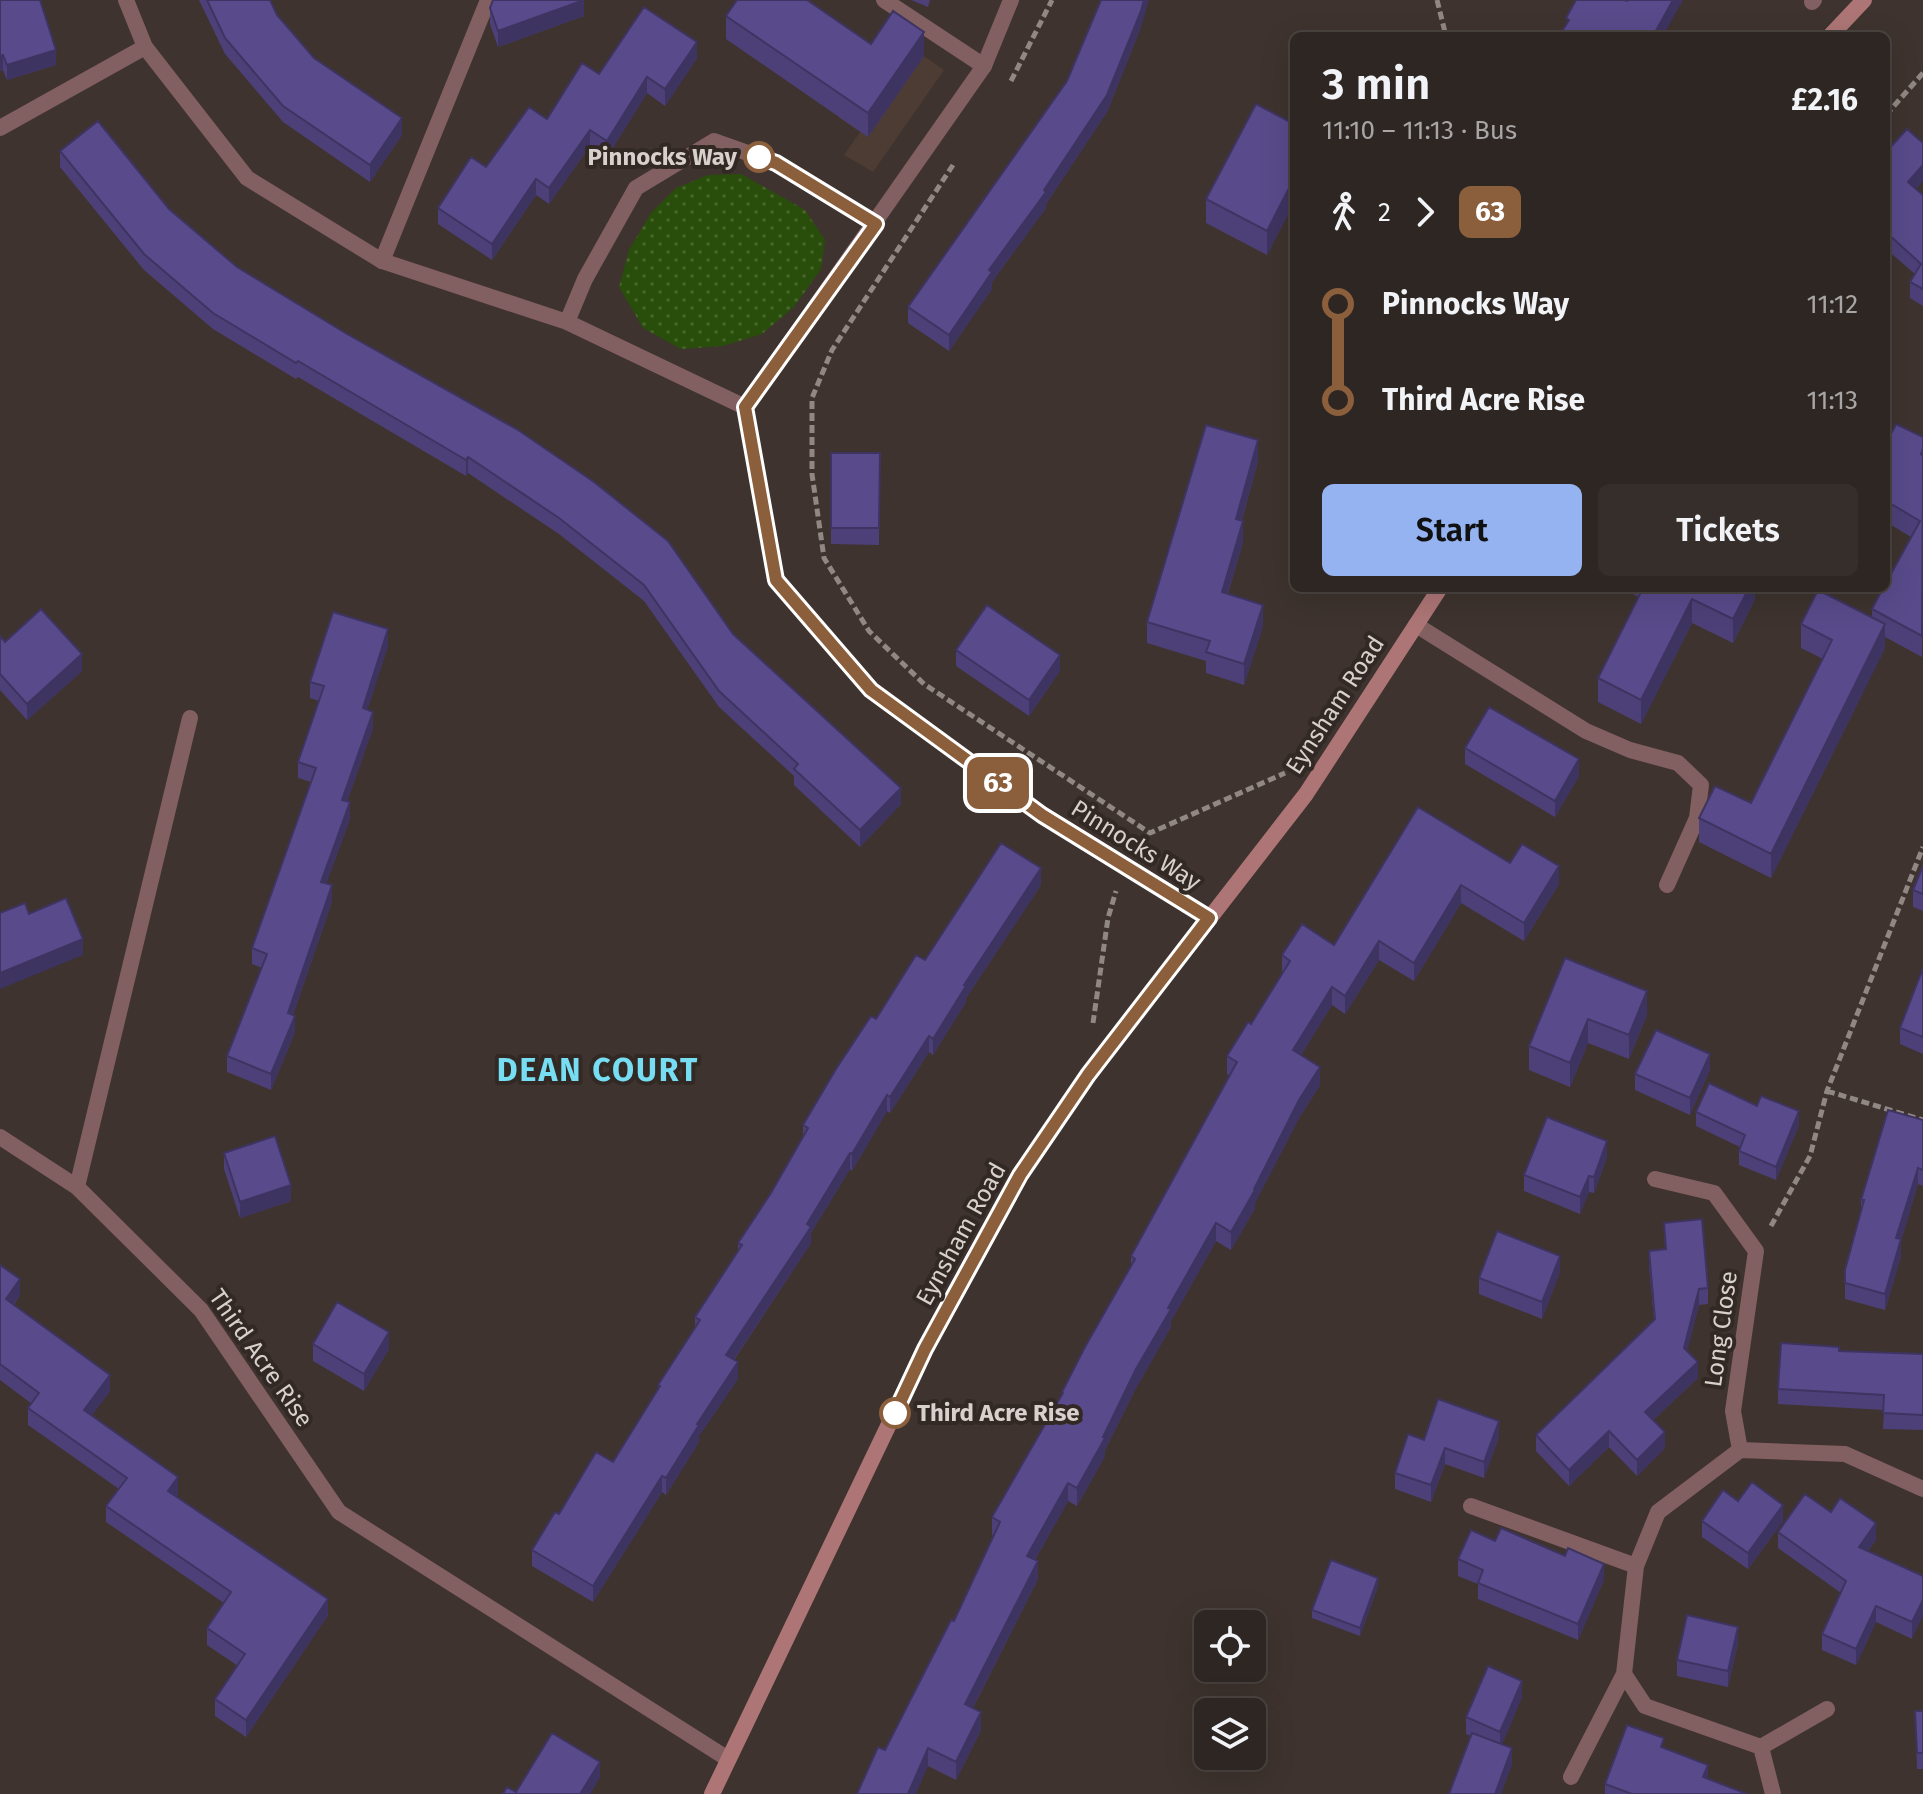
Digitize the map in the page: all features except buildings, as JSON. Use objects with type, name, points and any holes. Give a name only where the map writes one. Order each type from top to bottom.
[{"type":"main road","points":[[1834,32],[1864,0]]},
{"type":"main road","name":"Eynsham Road","points":[[712,1794],[925,1349],[1020,1175],[1088,1075],[1306,794],[1437,592]]},
{"type":"street","points":[[126,0],[145,47],[247,178],[382,261],[567,322],[745,407],[984,66],[1011,0]]},
{"type":"street","points":[[382,261],[488,0]]},
{"type":"street","points":[[884,0],[984,66]]},
{"type":"street","points":[[0,128],[145,47]]},
{"type":"street","points":[[567,322],[585,279],[636,188],[714,141],[776,163],[876,224]]},
{"type":"street","name":"Pinnocks Way","points":[[745,407],[776,580],[871,690],[1042,815],[1209,918]]},
{"type":"street","points":[[1416,625],[1586,731],[1630,750],[1678,763],[1701,785],[1697,818],[1667,885]]},
{"type":"street","points":[[77,1187],[190,718]]},
{"type":"street","name":"Third Acre Rise","points":[[0,1137],[77,1187],[201,1310],[339,1512],[728,1759]]},
{"type":"street","name":"Long Close","points":[[1655,1179],[1714,1193],[1756,1251],[1733,1411],[1740,1450]]},
{"type":"street","points":[[1571,1777],[1624,1674],[1636,1566],[1658,1512],[1740,1450],[1845,1454],[1923,1489]]},
{"type":"street","points":[[1471,1506],[1636,1566]]},
{"type":"street","points":[[1624,1674],[1645,1706],[1761,1747],[1827,1709]]},
{"type":"street","points":[[1761,1747],[1773,1794]]},
{"type":"path","points":[[1008,85],[1052,0]]},
{"type":"path","points":[[1437,0],[1445,32]]},
{"type":"path","points":[[1890,110],[1923,73]]},
{"type":"path","points":[[957,159],[832,350],[812,398],[812,474],[824,558],[869,631],[924,684],[1150,833],[1289,771]]},
{"type":"path","points":[[1756,1251],[1810,1156],[1827,1091],[1923,847]]},
{"type":"path","points":[[1827,1091],[1923,1120]]},
{"type":"shaded area","points":[[893,35],[944,70],[873,172],[844,155],[860,132],[838,117]]},
{"type":"green space","points":[[741,174],[805,210],[825,240],[821,269],[794,307],[762,334],[723,346],[681,349],[643,328],[619,287],[629,250],[651,213],[676,188],[708,175]]},
{"type":"bus line","name":"63","points":[[759,157],[776,163],[876,224],[745,407],[776,580],[871,690],[1042,815],[1209,918],[1088,1075],[1020,1175],[925,1349],[895,1413]]},
{"type":"place","name":"Pinnocks Way","points":[[759,157]]},
{"type":"place","name":"Third Acre Rise","points":[[895,1413]]},
{"type":"district","name":"DEAN COURT","points":[[598,1070]]}]
